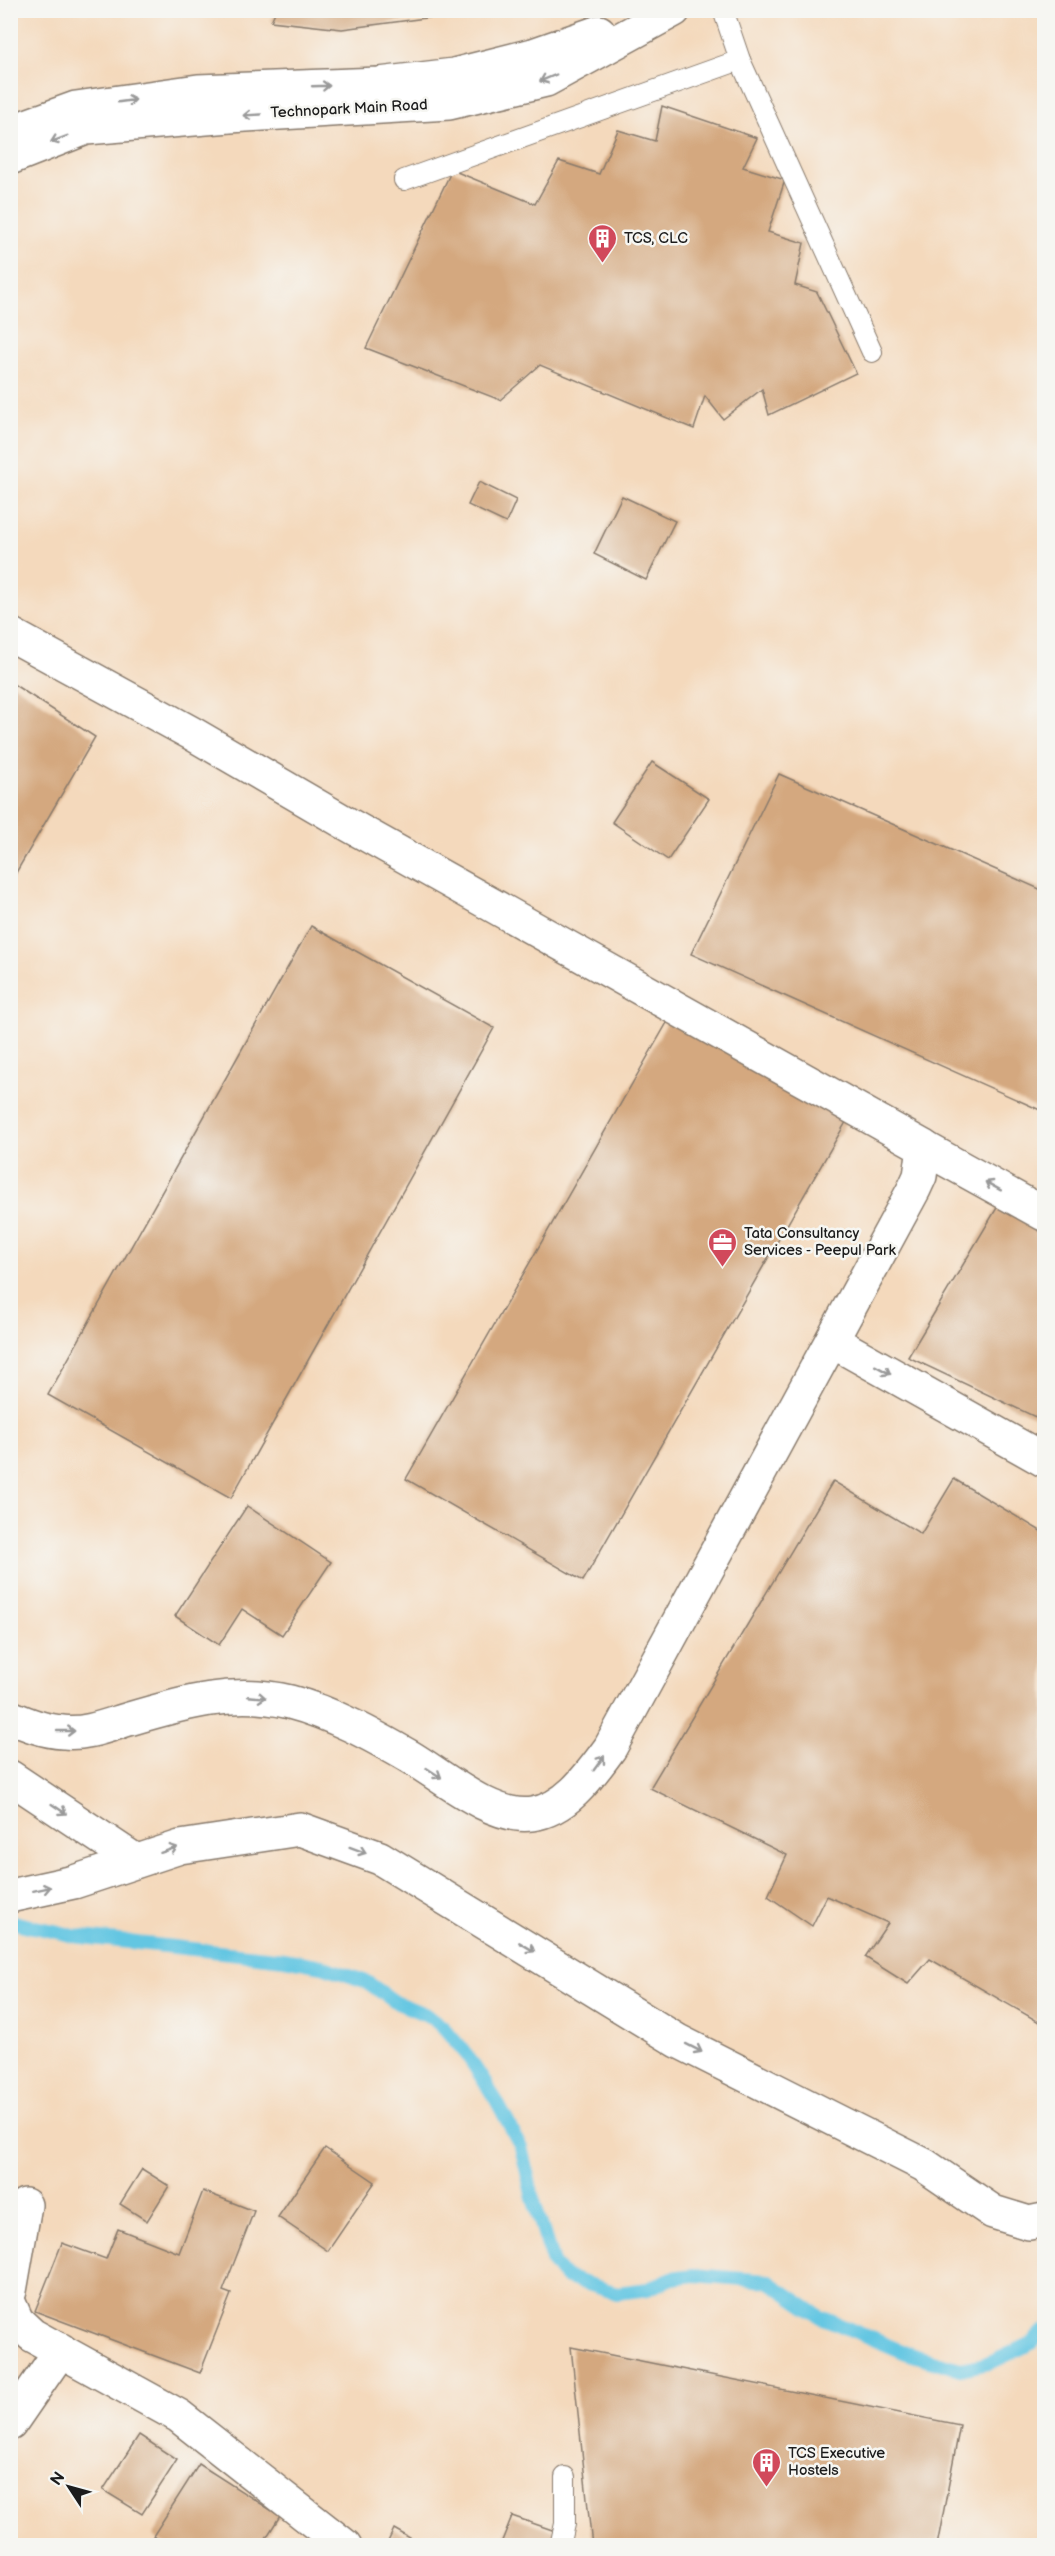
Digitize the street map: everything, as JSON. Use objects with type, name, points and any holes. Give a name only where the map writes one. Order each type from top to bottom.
[{"type":"street","name":"Technopark Main Road","points":[[10,132],[76,108],[198,92],[379,84],[454,75],[533,56],[588,38],[637,10]]},
{"type":"street","name":"Technopark Main Road","points":[[10,158],[87,128],[230,116],[449,103],[546,80],[674,10]]},
{"type":"street","points":[[10,634],[193,734],[351,826],[1044,1214]]},
{"type":"street","points":[[10,1717],[33,1726],[64,1733],[95,1729],[182,1703],[220,1696],[259,1696],[290,1702],[331,1716],[410,1758],[464,1792],[511,1814],[532,1814],[555,1806],[573,1793],[610,1748],[914,1189],[920,1176],[923,1147]]},
{"type":"street","points":[[832,1341],[1044,1460]]},
{"type":"street","points":[[10,1777],[136,1861]]},
{"type":"street","points":[[10,1896],[74,1882],[180,1847],[300,1829],[380,1858],[678,2041],[924,2165],[993,2212],[1029,2223],[1044,2220]]},
{"type":"street","points":[[10,2291],[26,2205]]},
{"type":"street","points":[[10,2305],[17,2321],[32,2335],[179,2416],[345,2546]]},
{"type":"street","points":[[10,2424],[61,2350]]},
{"type":"lane","points":[[723,10],[740,60],[872,352]]},
{"type":"lane","points":[[404,180],[740,60]]},
{"type":"lane","points":[[560,2546],[565,2524],[565,2477]]},
{"type":"building","points":[[276,10],[471,10],[471,12],[342,29],[271,21]]},
{"type":"building","name":"TCS, CLC","points":[[662,106],[757,138],[743,167],[785,180],[768,232],[804,243],[795,285],[817,292],[856,373],[769,415],[762,389],[723,419],[705,396],[694,429],[540,365],[500,400],[366,348],[452,170],[535,204],[559,161],[599,174],[618,130],[655,141]]},
{"type":"building","points":[[479,482],[516,500],[506,523],[468,505]]},
{"type":"building","points":[[622,496],[675,521],[646,580],[594,554]]},
{"type":"building","points":[[10,682],[95,737],[10,883]]},
{"type":"building","points":[[652,762],[709,799],[668,860],[612,822]]},
{"type":"building","points":[[779,774],[1044,891],[1044,1102],[1040,1110],[691,954]]},
{"type":"building","points":[[311,926],[494,1028],[231,1498],[48,1395]]},
{"type":"building","points":[[672,1014],[850,1115],[583,1581],[406,1479]]},
{"type":"building","points":[[998,1206],[1044,1233],[1044,1421],[908,1357]]},
{"type":"building","points":[[954,1479],[1044,1533],[1044,2025],[930,1959],[908,1984],[865,1957],[888,1923],[827,1896],[812,1926],[768,1896],[787,1855],[650,1788],[833,1481],[921,1534]]},
{"type":"building","points":[[247,1506],[331,1562],[282,1635],[242,1609],[219,1645],[175,1616]]},
{"type":"building","points":[[325,2148],[375,2182],[328,2251],[278,2217]]},
{"type":"building","points":[[142,2169],[169,2186],[147,2221],[120,2204]]},
{"type":"building","points":[[203,2191],[254,2211],[223,2291],[231,2294],[200,2373],[35,2311],[62,2243],[106,2259],[118,2229],[179,2253]]},
{"type":"building","name":"TCS Executive Hostels","points":[[571,2347],[960,2425],[937,2546],[592,2546]]},
{"type":"building","points":[[139,2435],[177,2460],[142,2514],[103,2490]]},
{"type":"building","points":[[199,2464],[280,2516],[261,2546],[168,2546],[153,2536]]},
{"type":"building","points":[[512,2516],[558,2532],[553,2546],[500,2546]]},
{"type":"building","points":[[394,2529],[424,2546],[386,2546]]},
{"type":"waterway","points":[[10,1921],[73,1936],[284,1959],[322,1966],[367,1982],[395,2002],[427,2015],[443,2027],[467,2055],[496,2100],[521,2147],[533,2198],[553,2263],[565,2277],[617,2293],[648,2289],[672,2278],[694,2275],[768,2281],[821,2317],[906,2353],[960,2369],[990,2363],[1032,2343],[1044,2331]]},
{"type":"place","name":"TCS, CLC","points":[[603,264]]},
{"type":"place","name":"Tata Consultancy Services - Peepul Park","points":[[723,1268]]},
{"type":"place","name":"TCS Executive Hostels","points":[[767,2488]]}]
